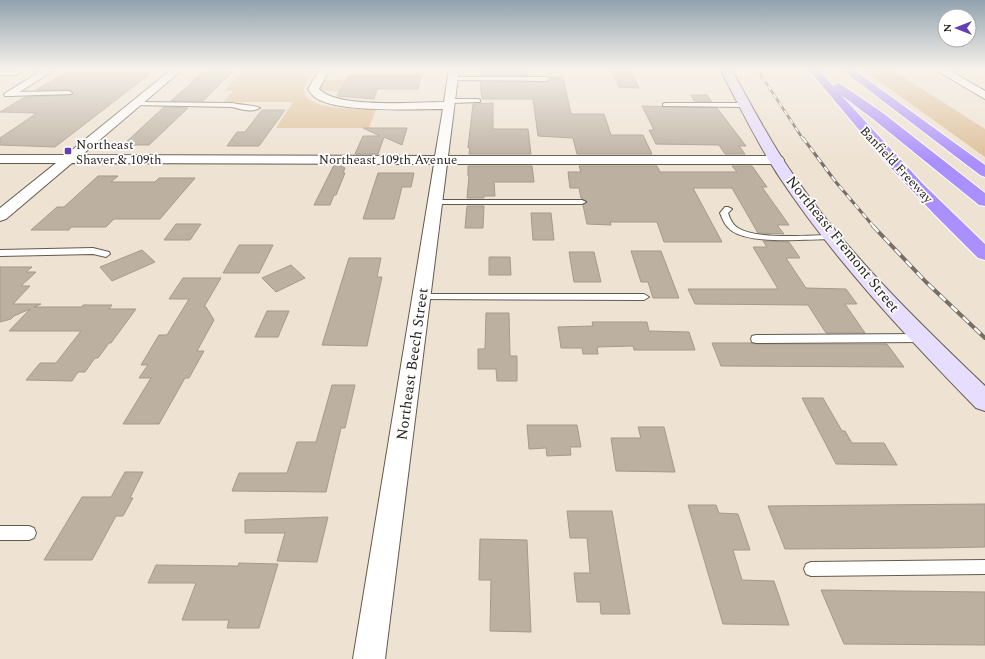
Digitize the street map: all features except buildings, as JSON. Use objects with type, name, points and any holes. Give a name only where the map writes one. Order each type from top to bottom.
[{"type":"highway","name":"Banfield Freeway","points":[[839,100],[900,169],[985,254]]},
{"type":"highway","points":[[856,100],[985,201]]},
{"type":"highway","points":[[888,100],[985,172]]},
{"type":"main road","name":"Northeast Fremont Street","points":[[742,100],[777,160],[809,207],[833,237],[882,295],[985,401]]},
{"type":"street","points":[[0,216],[142,100]]},
{"type":"street","points":[[326,100],[331,102],[354,105],[450,103]]},
{"type":"street","name":"Northeast Beech Street","points":[[369,659],[450,100]]},
{"type":"street","name":"Northeast 109th Avenue","points":[[0,159],[777,160]]},
{"type":"lane","points":[[450,103],[478,101]]},
{"type":"lane","points":[[137,104],[232,105],[244,108],[258,108]]},
{"type":"lane","points":[[665,105],[745,105]]},
{"type":"lane","points":[[436,202],[582,202]]},
{"type":"lane","points":[[728,209],[724,213],[725,219],[733,228],[746,234],[759,237],[833,237]]},
{"type":"lane","points":[[0,253],[93,250],[106,254]]},
{"type":"lane","points":[[422,297],[644,297]]},
{"type":"lane","points":[[756,339],[923,338]]},
{"type":"lane","points":[[0,533],[29,533]]},
{"type":"lane","points":[[811,569],[985,567]]},
{"type":"shaded area","points":[[225,100],[310,100],[335,108],[376,109],[369,128],[276,128],[293,102],[223,102]]},
{"type":"shaded area","points":[[905,100],[939,100],[985,129],[985,157]]},
{"type":"railway","points":[[777,100],[803,139]]},
{"type":"railway","points":[[803,138],[835,181],[874,227]]},
{"type":"railway","points":[[873,226],[926,282],[985,338]]},
{"type":"place","name":"Northeast Shaver & 109th","points":[[68,151]]}]
